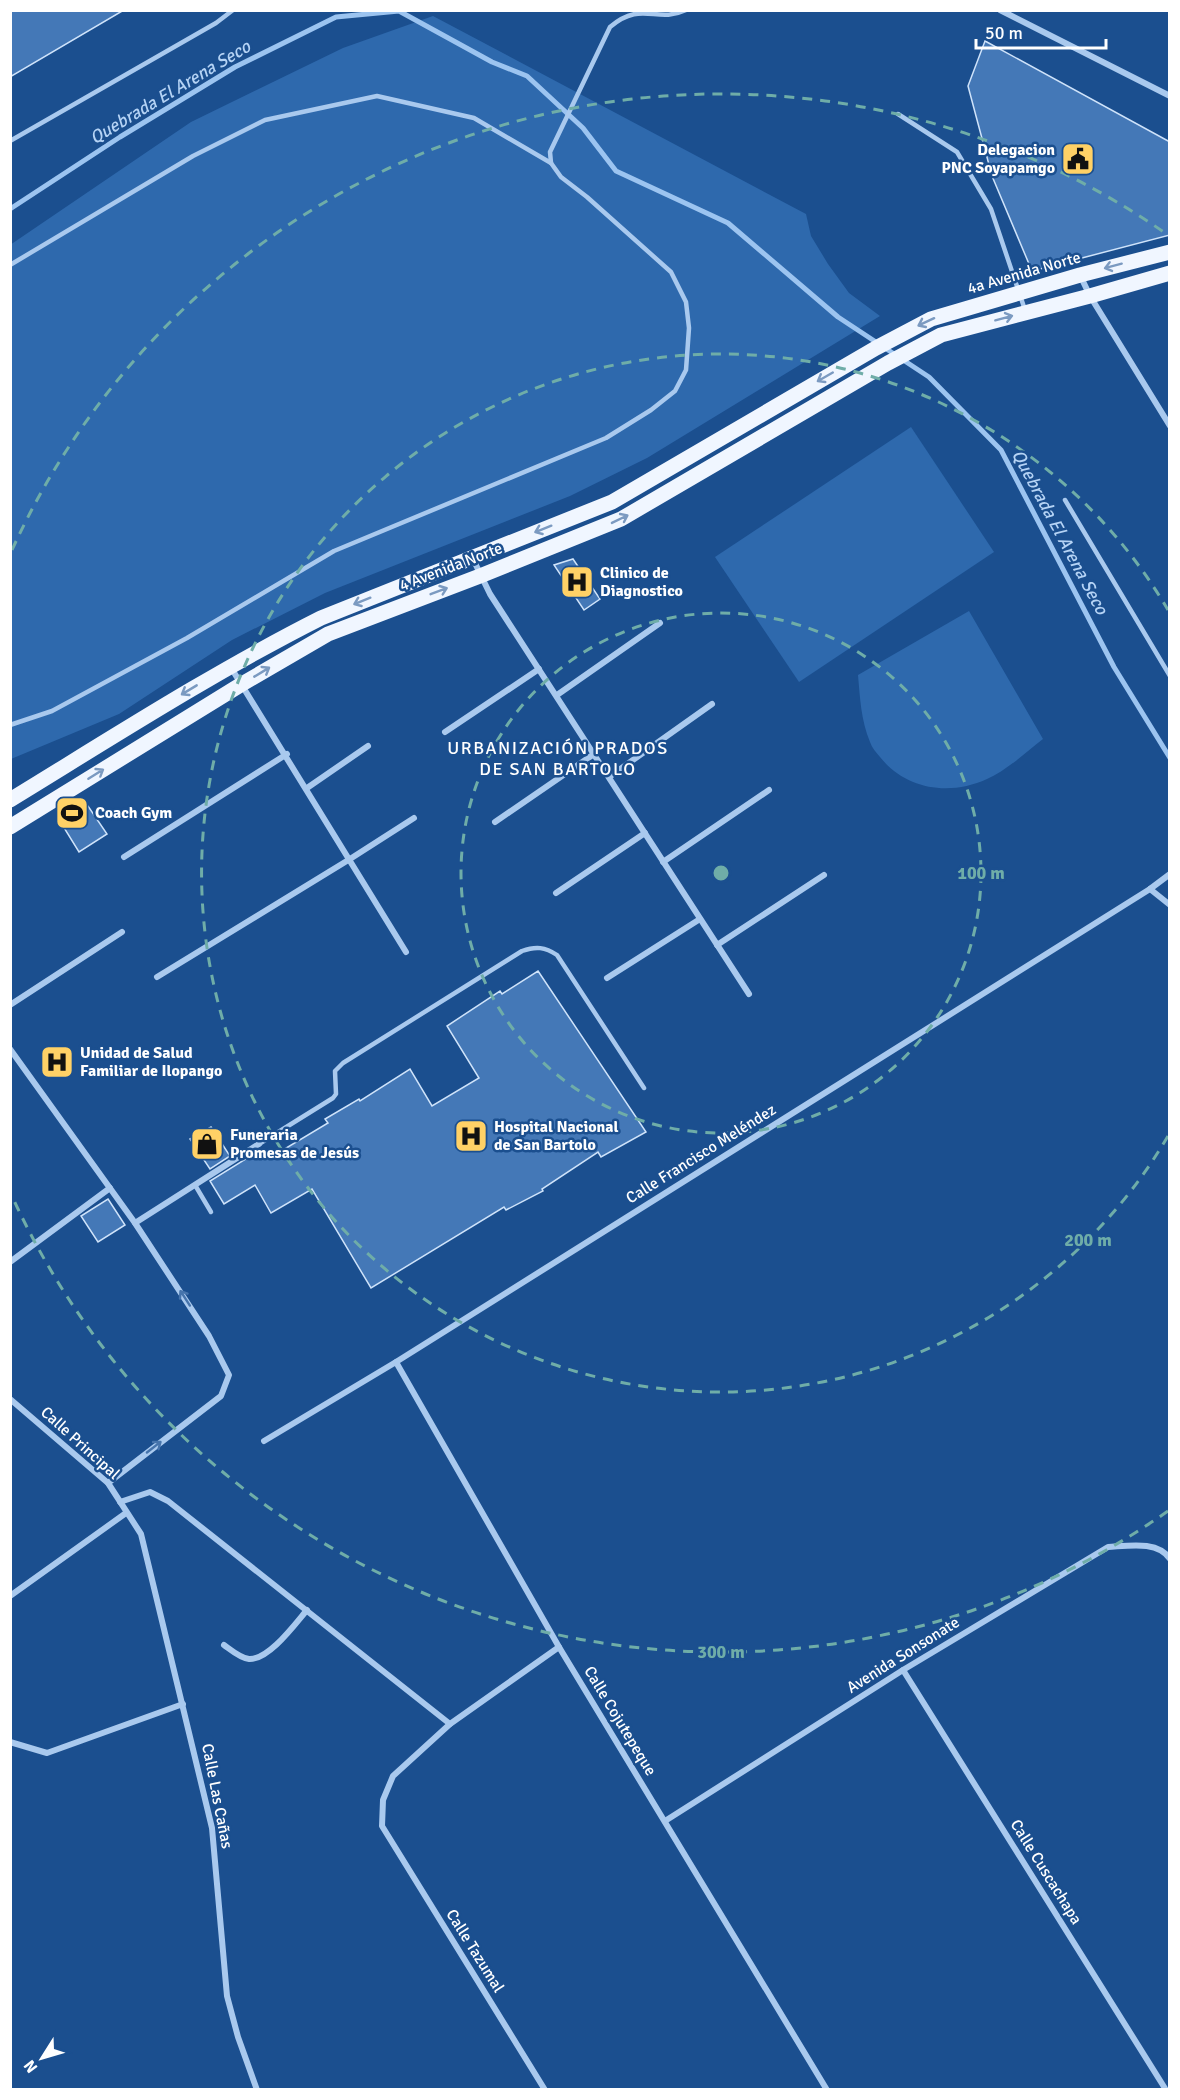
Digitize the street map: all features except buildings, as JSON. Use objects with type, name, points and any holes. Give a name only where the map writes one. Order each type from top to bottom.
[{"type":"main road","name":"4a Avenida Norte","points":[[892,339],[931,320],[1020,292],[1170,252]]},
{"type":"main road","points":[[1026,312],[1170,273]]},
{"type":"main road","name":"4 Avenida Norte","points":[[10,827],[242,684],[328,634],[621,519],[888,363],[941,335],[1026,312]]},
{"type":"main road","name":"4 Avenida Norte","points":[[10,800],[230,666],[321,618],[612,502],[892,339]]},
{"type":"street","points":[[1000,10],[1170,96]]},
{"type":"street","points":[[1080,275],[1090,296],[1170,426]]},
{"type":"street","points":[[473,557],[480,576],[749,994]]},
{"type":"street","points":[[557,695],[660,623]]},
{"type":"street","points":[[230,666],[287,754],[406,952]]},
{"type":"street","points":[[445,732],[540,669]]},
{"type":"street","points":[[609,777],[712,704]]},
{"type":"street","points":[[307,788],[368,746]]},
{"type":"street","points":[[124,857],[287,754]]},
{"type":"street","points":[[495,822],[594,754]]},
{"type":"street","points":[[663,862],[769,790]]},
{"type":"street","points":[[157,976],[414,818]]},
{"type":"street","points":[[556,892],[645,833]]},
{"type":"street","name":"Calle Francisco Meléndez","points":[[264,1441],[396,1362],[1150,889],[1170,874]]},
{"type":"street","points":[[717,945],[824,875]]},
{"type":"street","points":[[1150,889],[1170,905]]},
{"type":"street","points":[[607,978],[700,919]]},
{"type":"street","points":[[10,1005],[122,932]]},
{"type":"street","points":[[10,1049],[135,1223],[209,1336],[229,1375],[221,1396],[108,1483]]},
{"type":"street","points":[[135,1223],[259,1144]]},
{"type":"street","points":[[10,1262],[110,1188]]},
{"type":"street","name":"Calle Cojutepeque","points":[[396,1362],[559,1647],[827,2090]]},
{"type":"street","name":"Calle Principal","points":[[10,1399],[108,1483],[126,1513]]},
{"type":"street","points":[[120,1502],[150,1492],[168,1500],[450,1724],[559,1647]]},
{"type":"street","points":[[10,1596],[126,1513]]},
{"type":"street","name":"Calle Las Cañas","points":[[126,1513],[141,1534],[212,1828],[227,1996],[238,2037],[257,2090]]},
{"type":"street","name":"Avenida Sonsonate","points":[[664,1821],[903,1670],[1108,1547],[1142,1545],[1168,1556]]},
{"type":"street","points":[[224,1645],[249,1659],[262,1655],[273,1648],[307,1610]]},
{"type":"street","name":"Calle Cuscachapa","points":[[903,1670],[1166,2090]]},
{"type":"street","points":[[10,1742],[48,1753],[183,1704]]},
{"type":"street","name":"Calle Tazumal","points":[[450,1724],[393,1776],[383,1800],[382,1826],[545,2090]]},
{"type":"lane","points":[[10,141],[216,23],[233,10]]},
{"type":"lane","points":[[551,163],[550,152],[610,27],[623,16],[638,12],[676,15],[686,10]]},
{"type":"lane","points":[[10,265],[192,156],[265,120],[377,96],[474,118],[551,163],[561,177],[587,197],[670,272],[686,302],[688,328],[686,370],[675,391],[651,410],[606,438],[334,551],[125,672],[52,711],[10,725]]},
{"type":"lane","points":[[898,114],[957,152],[991,209],[1026,312]]},
{"type":"lane","points":[[1065,500],[1170,676]]},
{"type":"lane","points":[[259,1144],[333,1098],[336,1094],[335,1071],[343,1063],[530,948],[539,947],[557,955],[644,1088]]},
{"type":"lane","points":[[195,1185],[211,1212]]},
{"type":"shaded area","points":[[433,16],[806,214],[811,236],[849,293],[880,316],[647,458],[570,496],[325,593],[232,640],[119,714],[11,759],[10,245],[191,122],[343,48]]},
{"type":"shaded area","points":[[911,427],[994,552],[799,682],[715,557]]},
{"type":"shaded area","points":[[969,611],[1043,739],[1009,766],[987,779],[958,787],[929,787],[902,777],[873,748],[863,717],[858,675]]},
{"type":"waterway","name":"Quebrada El Arena Seco","points":[[10,209],[120,137],[235,67],[336,17],[399,11],[492,62],[527,76],[583,128],[616,171],[728,223],[838,317],[929,377],[1001,450],[1114,667],[1170,758]]},
{"type":"place","name":"Delegacion PNC Soyapamgo","points":[[1078,159]]},
{"type":"place","name":"Clinico de Diagnostico","points":[[577,582]]},
{"type":"place","name":"Coach Gym","points":[[72,813]]},
{"type":"place","name":"Unidad de Salud Familiar de Ilopango","points":[[57,1062]]},
{"type":"place","name":"Hospital Nacional de San Bartolo","points":[[471,1136]]},
{"type":"place","name":"Funeraria Promesas de Jesús","points":[[207,1144]]},
{"type":"district","name":"URBANIZACIÓN PRADOS DE SAN BARTOLO","points":[[558,758]]}]
